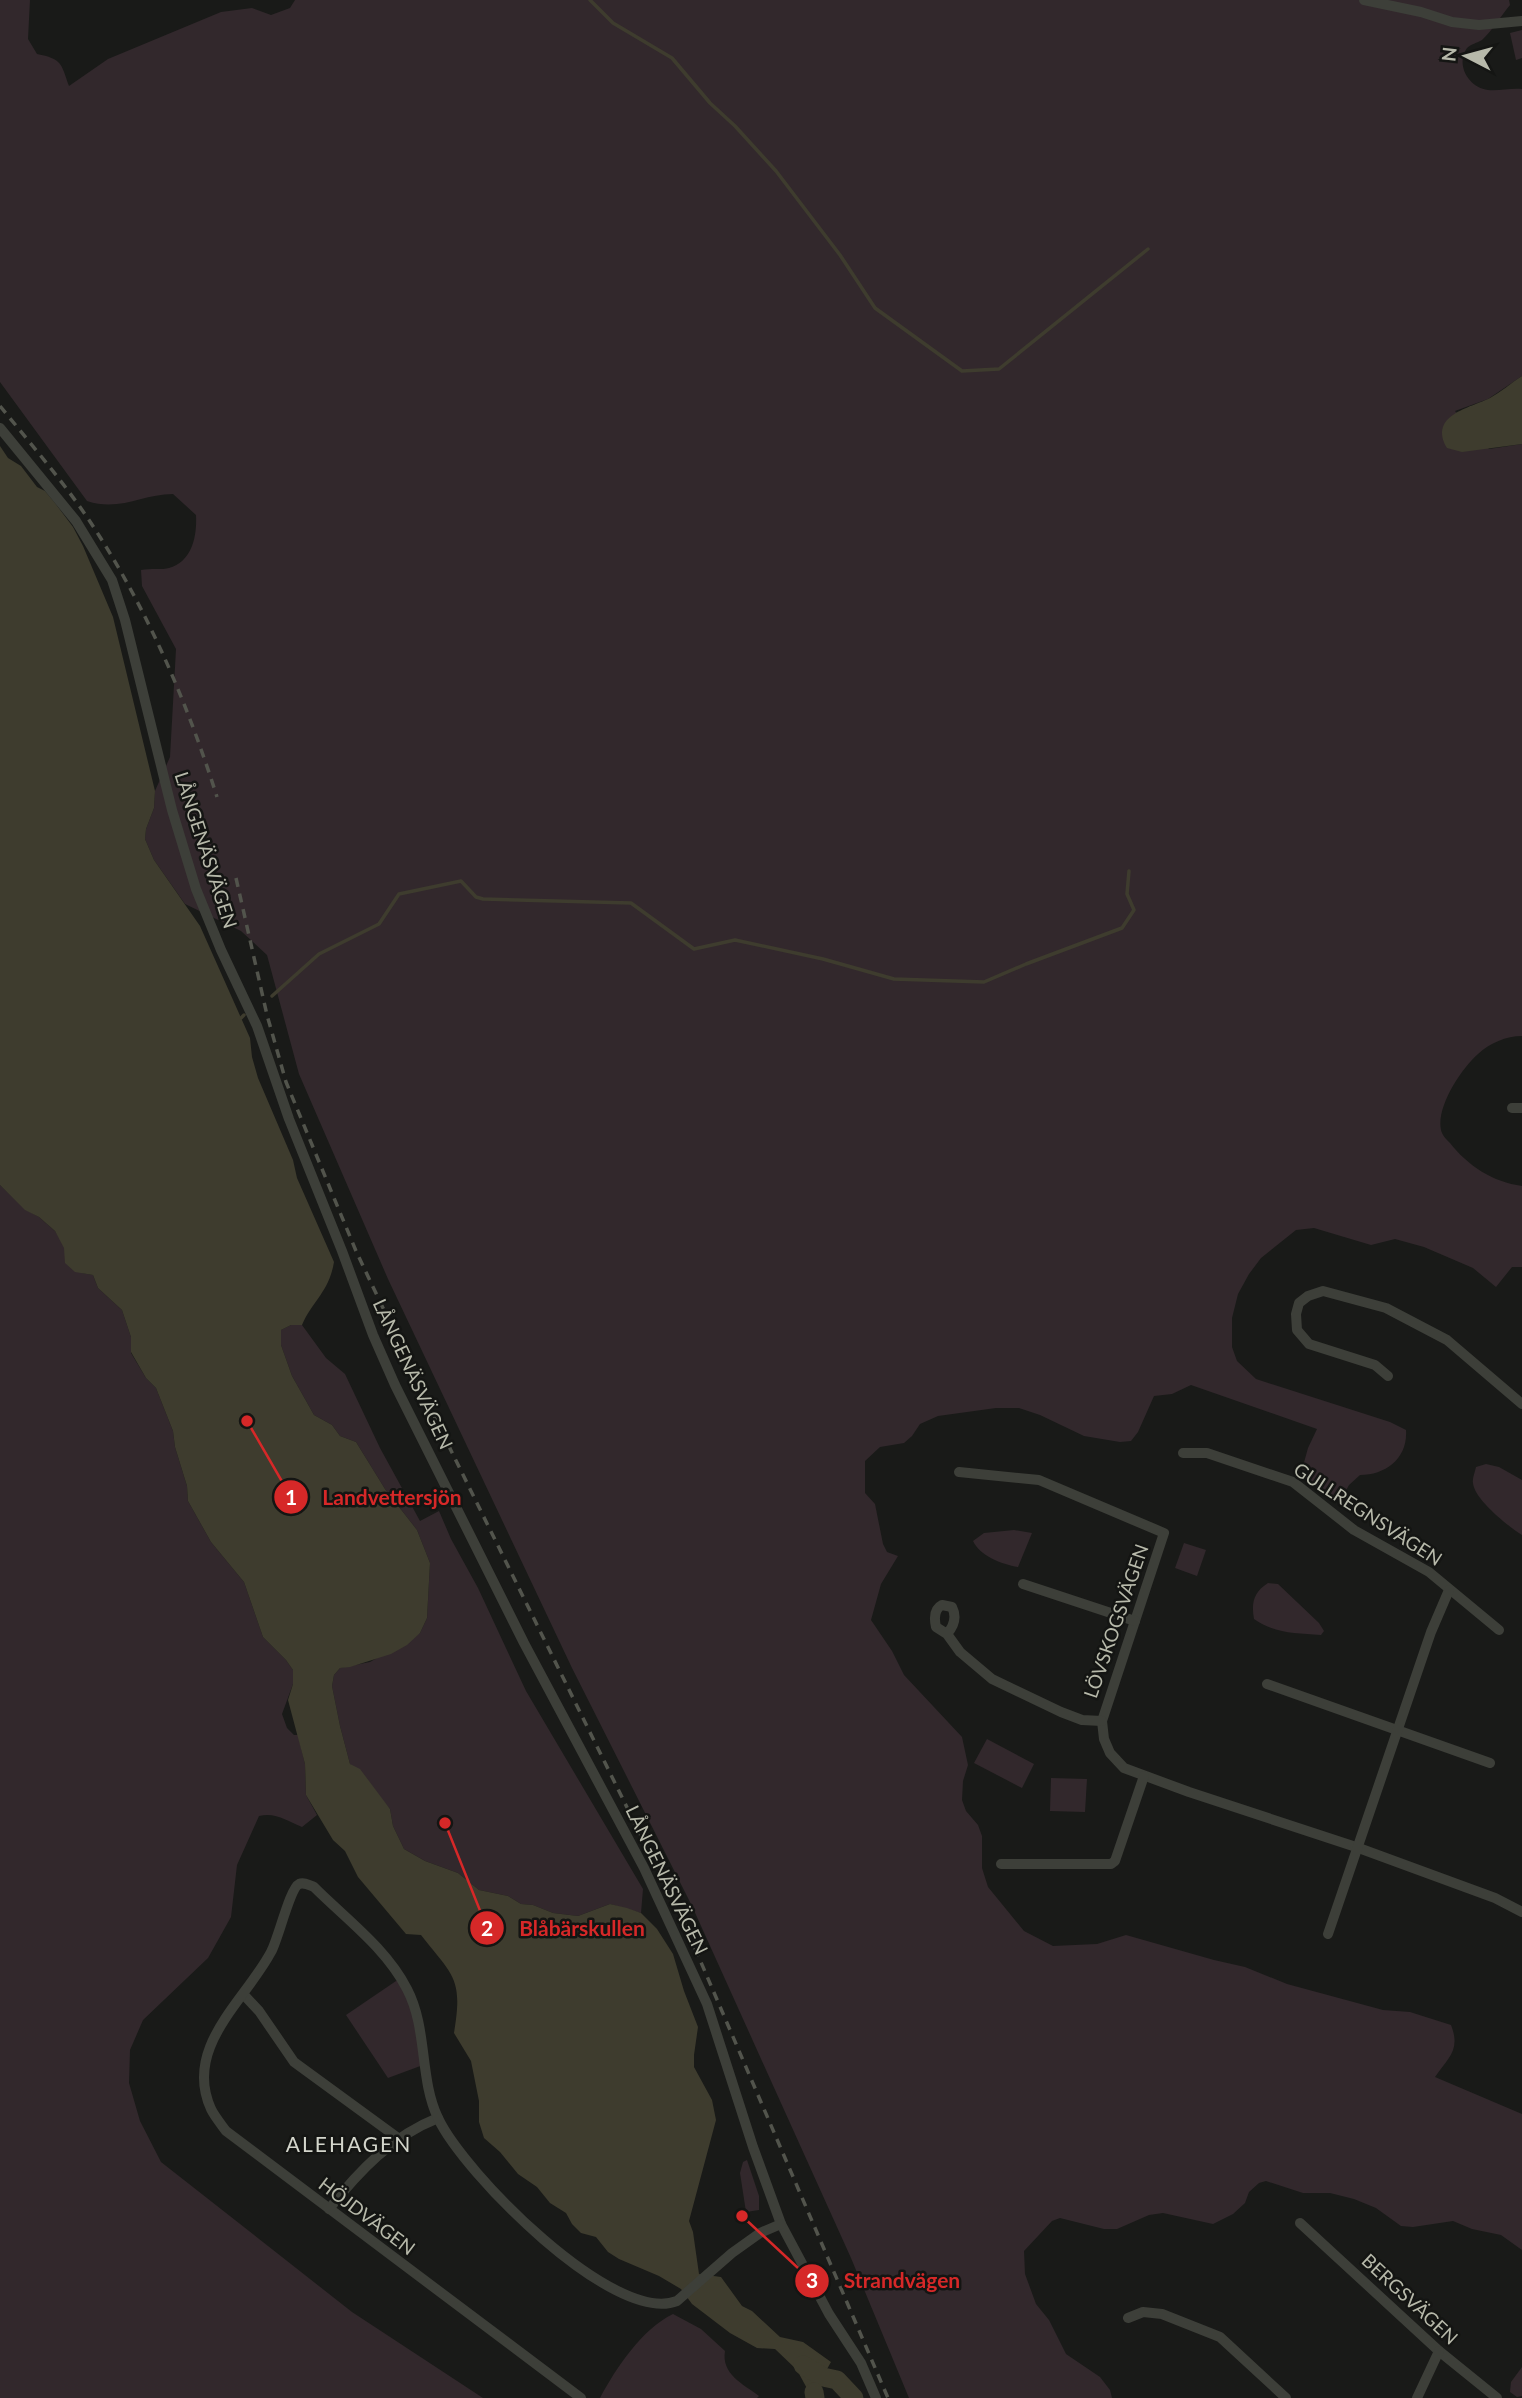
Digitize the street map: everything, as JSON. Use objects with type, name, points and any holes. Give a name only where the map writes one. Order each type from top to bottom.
[{"type":"street","points":[[1364,0],[1421,12],[1452,22],[1479,24],[1522,21]]},
{"type":"street","name":"LÅNGENÄSVÄGEN","points":[[0,428],[76,521],[112,580],[125,620],[172,810],[196,889],[257,1026],[293,1130],[373,1335],[490,1576],[645,1868],[693,1971],[720,2039],[753,2147],[781,2224],[822,2302],[861,2363],[876,2398]]},
{"type":"street","points":[[1388,1376],[1375,1365],[1309,1344],[1297,1330],[1296,1314],[1299,1303],[1308,1296],[1324,1291],[1386,1308],[1447,1340],[1522,1404]]},
{"type":"street","name":"GULLREGNSVÄGEN","points":[[1183,1453],[1207,1452],[1293,1482],[1354,1530],[1429,1572],[1499,1630]]},
{"type":"street","name":"LÖVSKOGSVÄGEN","points":[[959,1472],[1039,1479],[1164,1533],[1102,1721],[1104,1739],[1115,1760],[1124,1768],[1356,1847],[1495,1898],[1522,1912]]},
{"type":"street","points":[[1023,1584],[1135,1621]]},
{"type":"street","name":"GULLREGNSVÄGEN","points":[[1356,1847],[1431,1632],[1449,1590]]},
{"type":"street","points":[[947,1634],[960,1651],[992,1679],[1061,1713],[1082,1720],[1102,1721]]},
{"type":"street","points":[[1268,1684],[1490,1763]]},
{"type":"street","points":[[1001,1864],[1111,1864],[1115,1861],[1144,1776]]},
{"type":"street","points":[[1328,1934],[1356,1847]]},
{"type":"street","name":"HÖJDVÄGEN","points":[[438,2118],[420,2025],[407,1989],[374,1945],[314,1887],[304,1883],[293,1888],[273,1948],[244,1995],[219,2028],[205,2058],[206,2086],[211,2109],[226,2131],[581,2398]]},
{"type":"street","points":[[244,1995],[259,2011],[294,2062],[398,2138]]},
{"type":"street","points":[[329,2209],[347,2187],[398,2138],[417,2126],[438,2118],[457,2152],[496,2196],[578,2267],[630,2298],[669,2304],[712,2273],[750,2240],[781,2224]]},
{"type":"street","name":"BERGSVÄGEN","points":[[1300,2223],[1440,2351],[1497,2398]]},
{"type":"street","points":[[1128,2318],[1143,2312],[1162,2314],[1220,2337],[1286,2398]]},
{"type":"street","points":[[1416,2398],[1440,2351]]},
{"type":"shaded area","points":[[0,0],[30,0],[28,39],[37,54],[59,63],[69,86],[108,59],[221,12],[252,8],[271,15],[290,8],[295,0],[1509,0],[1510,5],[1482,40],[1467,48],[1463,68],[1470,80],[1481,88],[1522,89],[1522,376],[1488,399],[1455,411],[1489,449],[1522,444],[1522,1036],[1493,1043],[1471,1061],[1451,1089],[1440,1121],[1444,1137],[1473,1166],[1491,1177],[1522,1186],[1522,1267],[1512,1267],[1496,1287],[1473,1268],[1424,1247],[1395,1239],[1371,1245],[1314,1228],[1296,1230],[1261,1258],[1238,1294],[1232,1318],[1232,1347],[1237,1361],[1256,1379],[1390,1422],[1406,1430],[1403,1449],[1394,1463],[1378,1472],[1360,1475],[1349,1485],[1343,1496],[1332,1499],[1300,1477],[1308,1448],[1317,1429],[1191,1385],[1172,1394],[1154,1396],[1138,1432],[1131,1441],[1120,1442],[1084,1436],[1019,1408],[996,1408],[938,1416],[920,1424],[904,1443],[880,1447],[865,1461],[865,1493],[875,1504],[887,1552],[898,1556],[881,1584],[871,1620],[904,1675],[962,1737],[968,1765],[963,1781],[962,1800],[982,1836],[982,1868],[988,1887],[1024,1931],[1053,1946],[1097,1944],[1126,1935],[1245,1967],[1287,1984],[1383,2010],[1410,2012],[1451,2025],[1454,2047],[1435,2077],[1522,2114],[1522,2250],[1501,2235],[1472,2229],[1453,2221],[1413,2227],[1401,2226],[1376,2208],[1354,2199],[1330,2193],[1303,2193],[1266,2181],[1259,2183],[1249,2192],[1245,2203],[1233,2214],[1213,2224],[1163,2213],[1149,2215],[1117,2229],[1104,2229],[1060,2218],[1052,2221],[1024,2251],[1025,2274],[1036,2304],[1049,2320],[1066,2354],[1100,2377],[1110,2390],[1112,2398],[909,2398],[851,2258],[692,1906],[572,1668],[388,1279],[299,1074],[267,955],[241,931],[185,904],[154,860],[145,839],[154,808],[155,791],[170,757],[176,649],[142,586],[141,570],[169,568],[183,560],[192,546],[196,515],[173,494],[110,505],[87,501],[0,382]]},
{"type":"shaded area","points":[[1522,30],[1522,58],[1516,60],[1510,33]]},
{"type":"shaded area","points":[[1522,376],[1522,444],[1462,452],[1447,448],[1443,428],[1447,420],[1454,414],[1494,396]]},
{"type":"shaded area","points":[[0,446],[8,458],[21,466],[37,487],[45,491],[73,527],[113,617],[155,791],[154,808],[145,839],[154,860],[200,926],[250,1038],[258,1078],[293,1160],[297,1178],[334,1262],[325,1289],[302,1325],[291,1325],[281,1330],[281,1345],[292,1376],[314,1415],[332,1425],[340,1436],[356,1442],[385,1489],[417,1530],[430,1563],[427,1618],[420,1633],[391,1654],[340,1668],[334,1675],[332,1686],[350,1764],[360,1769],[390,1809],[393,1826],[404,1849],[425,1861],[458,1873],[479,1890],[508,1896],[521,1904],[533,1905],[553,1913],[578,1916],[610,1904],[641,1913],[657,1929],[673,1954],[698,2027],[694,2067],[712,2100],[716,2120],[689,2221],[699,2274],[721,2277],[742,2306],[752,2311],[780,2337],[803,2342],[831,2362],[814,2392],[810,2394],[797,2370],[775,2349],[757,2348],[730,2333],[692,2304],[681,2289],[659,2276],[619,2259],[608,2252],[596,2237],[581,2233],[566,2213],[550,2203],[537,2187],[518,2174],[484,2138],[479,2122],[479,2101],[471,2061],[454,2033],[457,2000],[453,1979],[421,1935],[406,1934],[358,1877],[345,1851],[333,1840],[306,1795],[305,1764],[288,1700],[293,1684],[293,1670],[263,1637],[244,1582],[211,1542],[188,1501],[187,1486],[173,1431],[156,1388],[146,1378],[131,1352],[131,1337],[122,1310],[98,1288],[93,1275],[75,1272],[65,1263],[64,1248],[55,1231],[39,1217],[25,1210],[0,1185]]},
{"type":"shaded area","points":[[0,1185],[25,1209],[55,1231],[82,1273],[93,1275],[98,1288],[122,1310],[131,1337],[131,1353],[146,1378],[156,1388],[173,1431],[187,1486],[188,1501],[211,1542],[244,1582],[263,1637],[293,1670],[293,1684],[282,1714],[287,1728],[294,1735],[298,1735],[305,1764],[306,1795],[317,1815],[302,1827],[276,1816],[259,1816],[237,1865],[231,1917],[208,1958],[143,2020],[130,2050],[129,2083],[140,2121],[161,2162],[352,2312],[483,2398],[0,2398]]},
{"type":"shaded area","points":[[291,1325],[302,1325],[326,1358],[345,1374],[380,1448],[420,1521],[439,1511],[526,1691],[643,1889],[641,1913],[610,1904],[578,1916],[553,1913],[533,1905],[521,1904],[508,1896],[479,1890],[458,1873],[425,1861],[404,1849],[393,1826],[390,1809],[350,1764],[332,1686],[334,1675],[340,1668],[370,1662],[420,1633],[427,1618],[430,1563],[417,1530],[385,1489],[356,1442],[340,1436],[332,1425],[314,1415],[292,1376],[281,1345],[281,1330]]},
{"type":"shaded area","points":[[1486,1464],[1499,1467],[1522,1480],[1522,1535],[1493,1512],[1475,1490],[1473,1481],[1476,1467]]},
{"type":"shaded area","points":[[1014,1530],[1032,1533],[1018,1567],[992,1558],[981,1551],[973,1541],[984,1533]]},
{"type":"shaded area","points":[[1184,1543],[1206,1550],[1197,1576],[1175,1568]]},
{"type":"shaded area","points":[[1268,1583],[1278,1584],[1319,1623],[1324,1631],[1321,1635],[1278,1630],[1254,1619],[1255,1598],[1259,1590]]},
{"type":"shaded area","points":[[987,1739],[1034,1764],[1022,1788],[974,1763]]},
{"type":"shaded area","points":[[1051,1778],[1087,1779],[1085,1812],[1050,1811]]},
{"type":"shaded area","points":[[399,1979],[415,2010],[423,2065],[388,2078],[346,2015]]},
{"type":"shaded area","points":[[747,2160],[759,2196],[759,2210],[746,2212],[740,2173],[743,2162]]},
{"type":"shaded area","points":[[673,2314],[701,2329],[725,2351],[726,2366],[730,2372],[759,2396],[600,2398],[640,2339]]},
{"type":"shaded area","points":[[1522,2367],[1522,2396],[1517,2397],[1510,2392],[1511,2382]]},
{"type":"waterway","points":[[590,0],[613,23],[672,58],[710,103],[776,171],[840,255],[875,308],[962,371],[999,369],[1148,249]]},
{"type":"waterway","points":[[272,996],[319,954],[379,924],[399,894],[461,881],[476,897],[483,899],[631,903],[694,949],[735,940],[823,959],[894,979],[984,982],[1122,928],[1134,910],[1127,894],[1129,871]]},
{"type":"waterway","points":[[241,1018],[244,1015]]},
{"type":"waterway","points":[[803,2365],[823,2377],[837,2380],[854,2398]]},
{"type":"waterway","points":[[814,2392],[815,2398]]},
{"type":"railway","points":[[0,406],[79,505],[129,586],[178,689],[217,797]]},
{"type":"railway","points":[[236,878],[267,1015],[286,1082],[356,1251],[436,1420],[685,1925],[888,2398]]},
{"type":"place","name":"Landvettersjön","points":[[247,1421]]},
{"type":"place","name":"Blåbärskullen","points":[[445,1823]]},
{"type":"place","name":"Strandvägen","points":[[742,2216]]},
{"type":"district","name":"ALEHAGEN","points":[[349,2145]]}]
